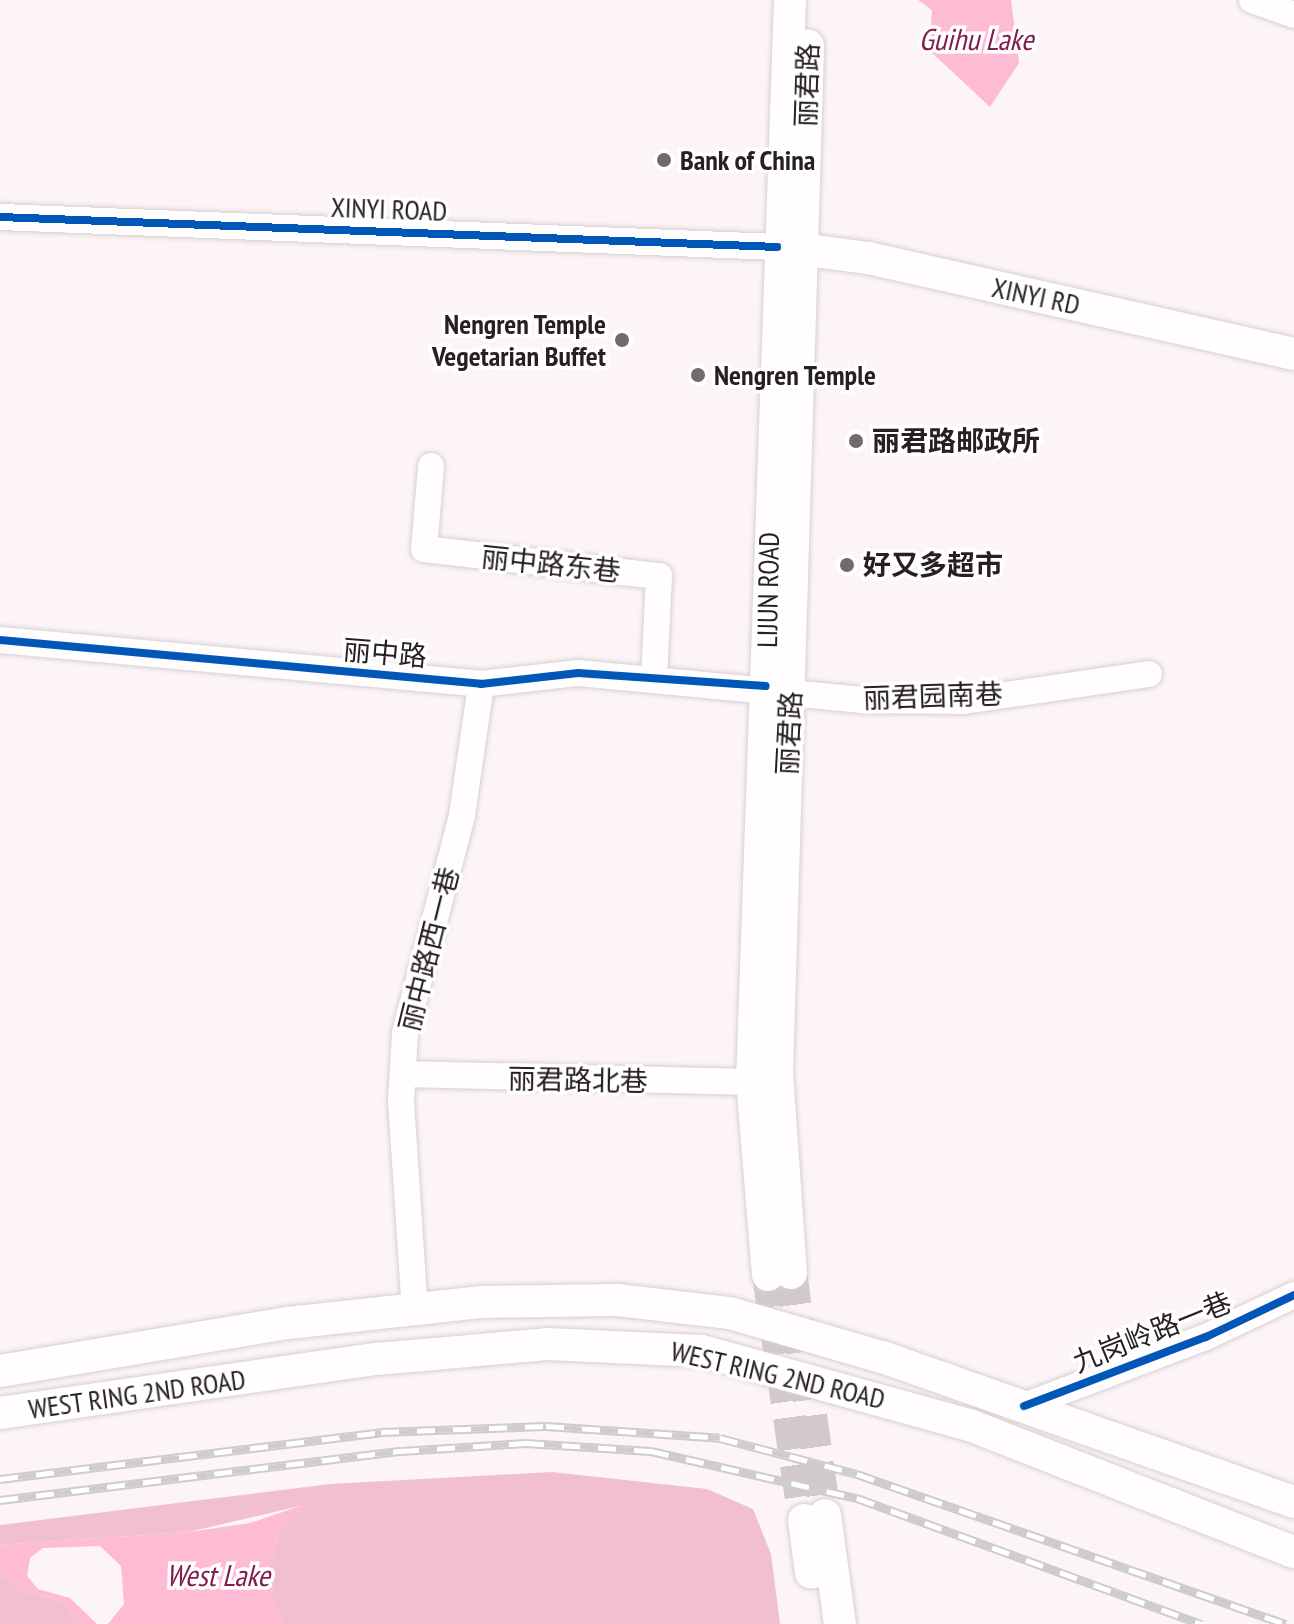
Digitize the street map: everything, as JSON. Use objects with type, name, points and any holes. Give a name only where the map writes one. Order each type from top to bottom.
[{"type":"main road","name":"LIJUN ROAD","points":[[779,1274],[752,1082],[779,688],[789,248],[790,0]]},
{"type":"main road","name":"丽君路","points":[[789,248],[810,0]]},
{"type":"main road","name":"XINYI RD","points":[[789,248],[1294,354]]},
{"type":"main road","name":"丽君路","points":[[779,688],[779,1274]]},
{"type":"main road","name":"WEST RING 2ND ROAD","points":[[0,1371],[288,1323],[415,1312],[480,1302],[617,1300],[730,1313],[1024,1406],[1294,1502]]},
{"type":"main road","name":"WEST RING 2ND ROAD","points":[[0,1413],[377,1359],[547,1344],[702,1351],[972,1426],[1294,1552]]},
{"type":"main road","points":[[818,1624],[814,1518],[840,1624]]},
{"type":"street","points":[[1252,0],[1294,15]]},
{"type":"street","name":"XINYI ROAD","points":[[0,217],[789,248]]},
{"type":"street","name":"丽中路东巷","points":[[431,466],[424,549],[659,576],[654,677]]},
{"type":"street","name":"丽中路","points":[[0,640],[481,684],[578,673],[779,688]]},
{"type":"street","name":"丽君园南巷","points":[[779,688],[861,700],[964,701],[1149,674]]},
{"type":"street","name":"丽中路西一巷","points":[[415,1312],[403,1074],[405,1033],[462,815],[481,684]]},
{"type":"street","name":"丽君路北巷","points":[[403,1074],[752,1082]]},
{"type":"street","name":"九岗岭路一巷","points":[[1024,1406],[1206,1337],[1294,1295]]},
{"type":"shaded area","points":[[552,1472],[707,1489],[753,1509],[771,1554],[780,1624],[284,1624],[273,1600],[273,1557],[278,1534],[304,1505],[189,1532],[0,1545],[0,1525],[330,1484]]},
{"type":"shaded area","points":[[0,1574],[24,1593],[63,1601],[79,1624],[0,1624]]},
{"type":"water","name":"Guihu Lake","points":[[918,0],[1011,0],[1019,63],[990,107],[929,50],[932,10]]},
{"type":"water","name":"West Lake","points":[[306,1504],[278,1534],[273,1557],[273,1600],[284,1624],[108,1624],[124,1604],[121,1566],[100,1546],[43,1548],[30,1558],[27,1576],[38,1589],[70,1598],[97,1624],[79,1624],[63,1601],[24,1593],[0,1574],[0,1545],[189,1532],[250,1523]]},
{"type":"tunnel","points":[[791,1273],[825,1515]]},
{"type":"tunnel","points":[[768,1275],[804,1520]]},
{"type":"railway","points":[[0,1479],[381,1432],[546,1426],[720,1438],[857,1474],[1286,1624]]},
{"type":"railway","points":[[0,1500],[401,1451],[526,1443],[651,1451],[857,1498],[1202,1624]]},
{"type":"cycle path","points":[[0,217],[777,247]]},
{"type":"cycle path","points":[[0,640],[481,684],[578,673],[766,686]]},
{"type":"cycle path","points":[[1024,1406],[1206,1337],[1294,1295]]},
{"type":"place","name":"Bank of China","points":[[664,160]]},
{"type":"place","name":"Nengren Temple Vegetarian Buffet","points":[[622,340]]},
{"type":"place","name":"Nengren Temple","points":[[698,375]]},
{"type":"place","name":"丽君路邮政所","points":[[856,441]]},
{"type":"place","name":"好又多超市","points":[[847,565]]}]
